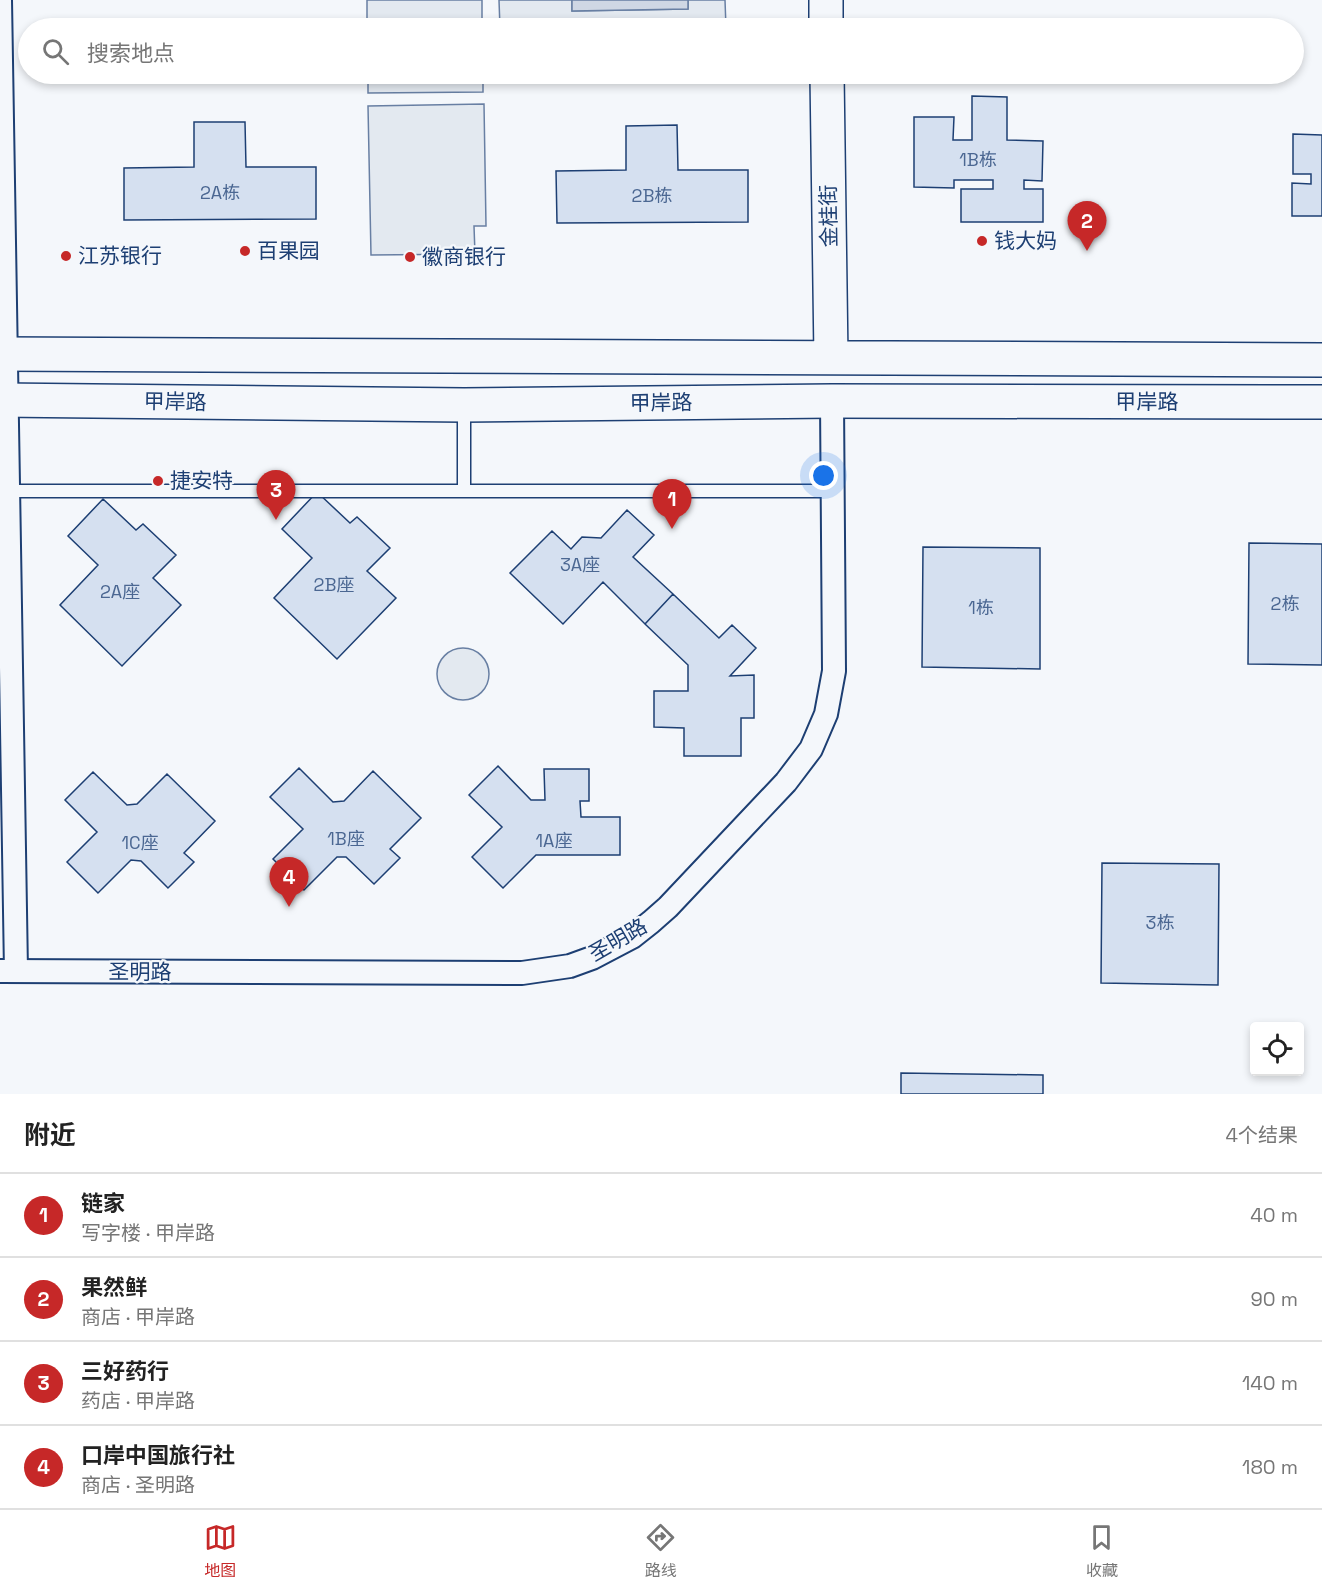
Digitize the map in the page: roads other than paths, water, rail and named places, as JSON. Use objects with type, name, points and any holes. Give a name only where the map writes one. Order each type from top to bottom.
[{"type":"main road","points":[[826,0],[826,18]]},
{"type":"main road","name":"金桂街","points":[[827,84],[831,358]]},
{"type":"main road","name":"甲岸路","points":[[3,354],[1322,360]]},
{"type":"main road","points":[[1025,358],[1043,365],[1050,377],[1050,384],[1043,396],[1028,402]]},
{"type":"main road","name":"甲岸路","points":[[3,400],[464,405],[832,401],[1322,402]]},
{"type":"street","points":[[0,0],[3,400],[8,491],[8,971]]},
{"type":"street","name":"圣明路","points":[[8,971],[522,973],[570,966],[611,949],[632,937],[668,908],[786,783],[800,765],[819,731],[829,704],[834,671],[832,401]]},
{"type":"lane","points":[[464,405],[464,491]]},
{"type":"lane","points":[[8,491],[834,491]]},
{"type":"place","name":"钱大妈","points":[[982,241]]},
{"type":"place","name":"百果园","points":[[245,251]]},
{"type":"place","name":"果然鲜","points":[[1087,251]]},
{"type":"place","name":"江苏银行","points":[[66,256]]},
{"type":"place","name":"徽商银行","points":[[410,257]]},
{"type":"place","name":"捷安特","points":[[158,481]]},
{"type":"place","name":"三好药行","points":[[276,520]]},
{"type":"place","name":"链家","points":[[672,529]]},
{"type":"place","name":"口岸中国旅行社","points":[[289,907]]}]
